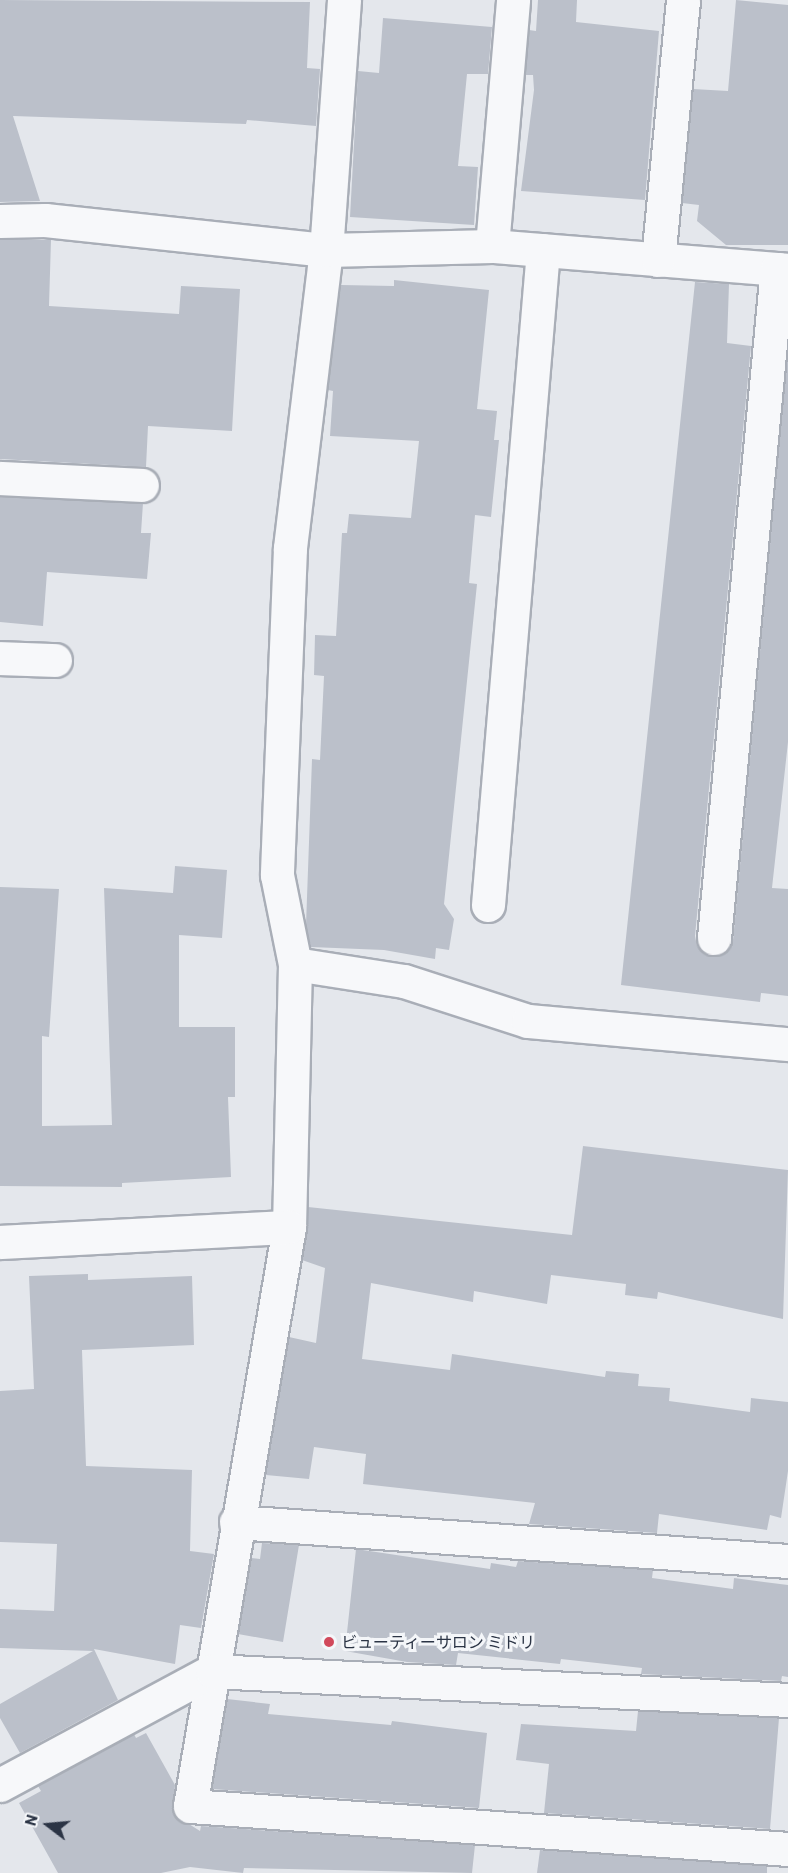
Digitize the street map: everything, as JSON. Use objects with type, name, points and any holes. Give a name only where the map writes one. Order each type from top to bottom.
[{"type":"street","points":[[344,0],[326,250],[290,548],[277,875],[295,964],[290,1227],[236,1522],[190,1806],[788,1849]]},
{"type":"street","points":[[492,246],[513,0]]},
{"type":"street","points":[[658,260],[683,0]]},
{"type":"street","points":[[0,221],[45,220],[326,250],[492,246],[782,269],[714,938]]},
{"type":"street","points":[[488,905],[543,250]]},
{"type":"street","points":[[0,478],[142,485]]},
{"type":"street","points":[[0,658],[54,660]]},
{"type":"street","points":[[295,964],[404,981],[528,1021],[788,1044]]},
{"type":"street","points":[[0,1242],[290,1227]]},
{"type":"street","points":[[236,1522],[788,1561]]},
{"type":"street","points":[[0,1785],[212,1671],[788,1700]]},
{"type":"building","points":[[0,0],[310,2],[307,68],[320,69],[316,126],[247,120],[246,124],[13,116],[40,201],[0,202]]},
{"type":"building","points":[[538,0],[577,0],[576,22],[659,31],[645,200],[521,191],[534,90],[533,75],[525,75],[529,30],[536,31]]},
{"type":"building","points":[[736,0],[788,5],[788,245],[726,245],[697,221],[699,205],[682,203],[693,89],[728,91]]},
{"type":"building","points":[[383,18],[492,27],[488,74],[467,74],[458,166],[478,167],[474,225],[350,217],[358,71],[379,73]]},
{"type":"building","points":[[0,240],[51,240],[49,306],[179,314],[181,286],[240,289],[232,431],[148,426],[146,467],[0,459]]},
{"type":"building","points":[[394,280],[489,290],[477,409],[497,411],[494,440],[499,440],[491,517],[475,515],[469,583],[477,584],[444,904],[454,919],[449,950],[436,948],[435,959],[384,950],[311,947],[306,925],[312,759],[320,760],[324,676],[314,675],[315,635],[336,636],[342,533],[347,533],[349,514],[411,518],[419,441],[330,436],[333,391],[328,390],[341,285],[394,286]]},
{"type":"building","points":[[695,282],[729,284],[727,343],[751,346],[695,936],[697,946],[712,957],[722,955],[733,940],[788,352],[788,742],[772,888],[788,889],[788,996],[761,993],[760,1002],[621,985]]},
{"type":"building","points":[[0,497],[143,503],[141,533],[151,533],[147,579],[47,572],[43,626],[0,622]]},
{"type":"building","points":[[175,866],[227,870],[222,938],[179,935],[179,1027],[235,1027],[235,1097],[228,1097],[231,1177],[122,1183],[122,1187],[0,1186],[0,887],[59,889],[49,1037],[42,1036],[42,1126],[112,1125],[104,888],[173,893]]},
{"type":"building","points":[[583,1146],[788,1170],[783,1319],[658,1292],[657,1299],[625,1295],[626,1284],[551,1275],[547,1304],[474,1291],[473,1302],[371,1283],[362,1359],[450,1370],[452,1354],[605,1377],[606,1371],[639,1374],[638,1386],[670,1388],[669,1401],[750,1412],[751,1398],[788,1402],[788,1471],[781,1518],[770,1515],[767,1530],[659,1514],[657,1533],[529,1524],[535,1503],[363,1484],[366,1454],[314,1447],[309,1479],[266,1475],[289,1337],[316,1343],[325,1268],[302,1260],[308,1207],[572,1235]]},
{"type":"building","points":[[88,1274],[88,1280],[192,1276],[194,1345],[82,1350],[86,1466],[192,1470],[190,1551],[214,1554],[201,1628],[180,1625],[175,1664],[94,1649],[118,1700],[20,1753],[0,1718],[0,1704],[93,1651],[0,1648],[0,1609],[54,1611],[57,1544],[0,1542],[0,1391],[34,1389],[29,1276]]},
{"type":"building","points":[[262,1543],[299,1545],[283,1642],[238,1634],[251,1558],[260,1559]]},
{"type":"building","points":[[356,1549],[490,1569],[491,1563],[516,1567],[518,1561],[653,1570],[652,1578],[733,1589],[734,1578],[788,1585],[788,1677],[782,1676],[781,1681],[641,1674],[642,1668],[561,1659],[560,1664],[458,1653],[456,1665],[407,1662],[345,1651]]},
{"type":"building","points":[[227,1699],[270,1704],[268,1714],[391,1725],[392,1721],[487,1733],[479,1808],[212,1789]]},
{"type":"building","points":[[638,1711],[779,1718],[770,1829],[544,1813],[549,1764],[516,1760],[521,1724],[636,1731]]},
{"type":"building","points":[[146,1733],[175,1785],[173,1814],[200,1831],[201,1826],[475,1845],[472,1873],[244,1868],[243,1873],[190,1867],[161,1873],[58,1873],[19,1803],[41,1791],[38,1786],[134,1734],[136,1738]]},
{"type":"building","points":[[540,1850],[767,1866],[767,1873],[537,1873]]},
{"type":"place","name":"ビューティーサロン ミドリ","points":[[329,1642]]}]
